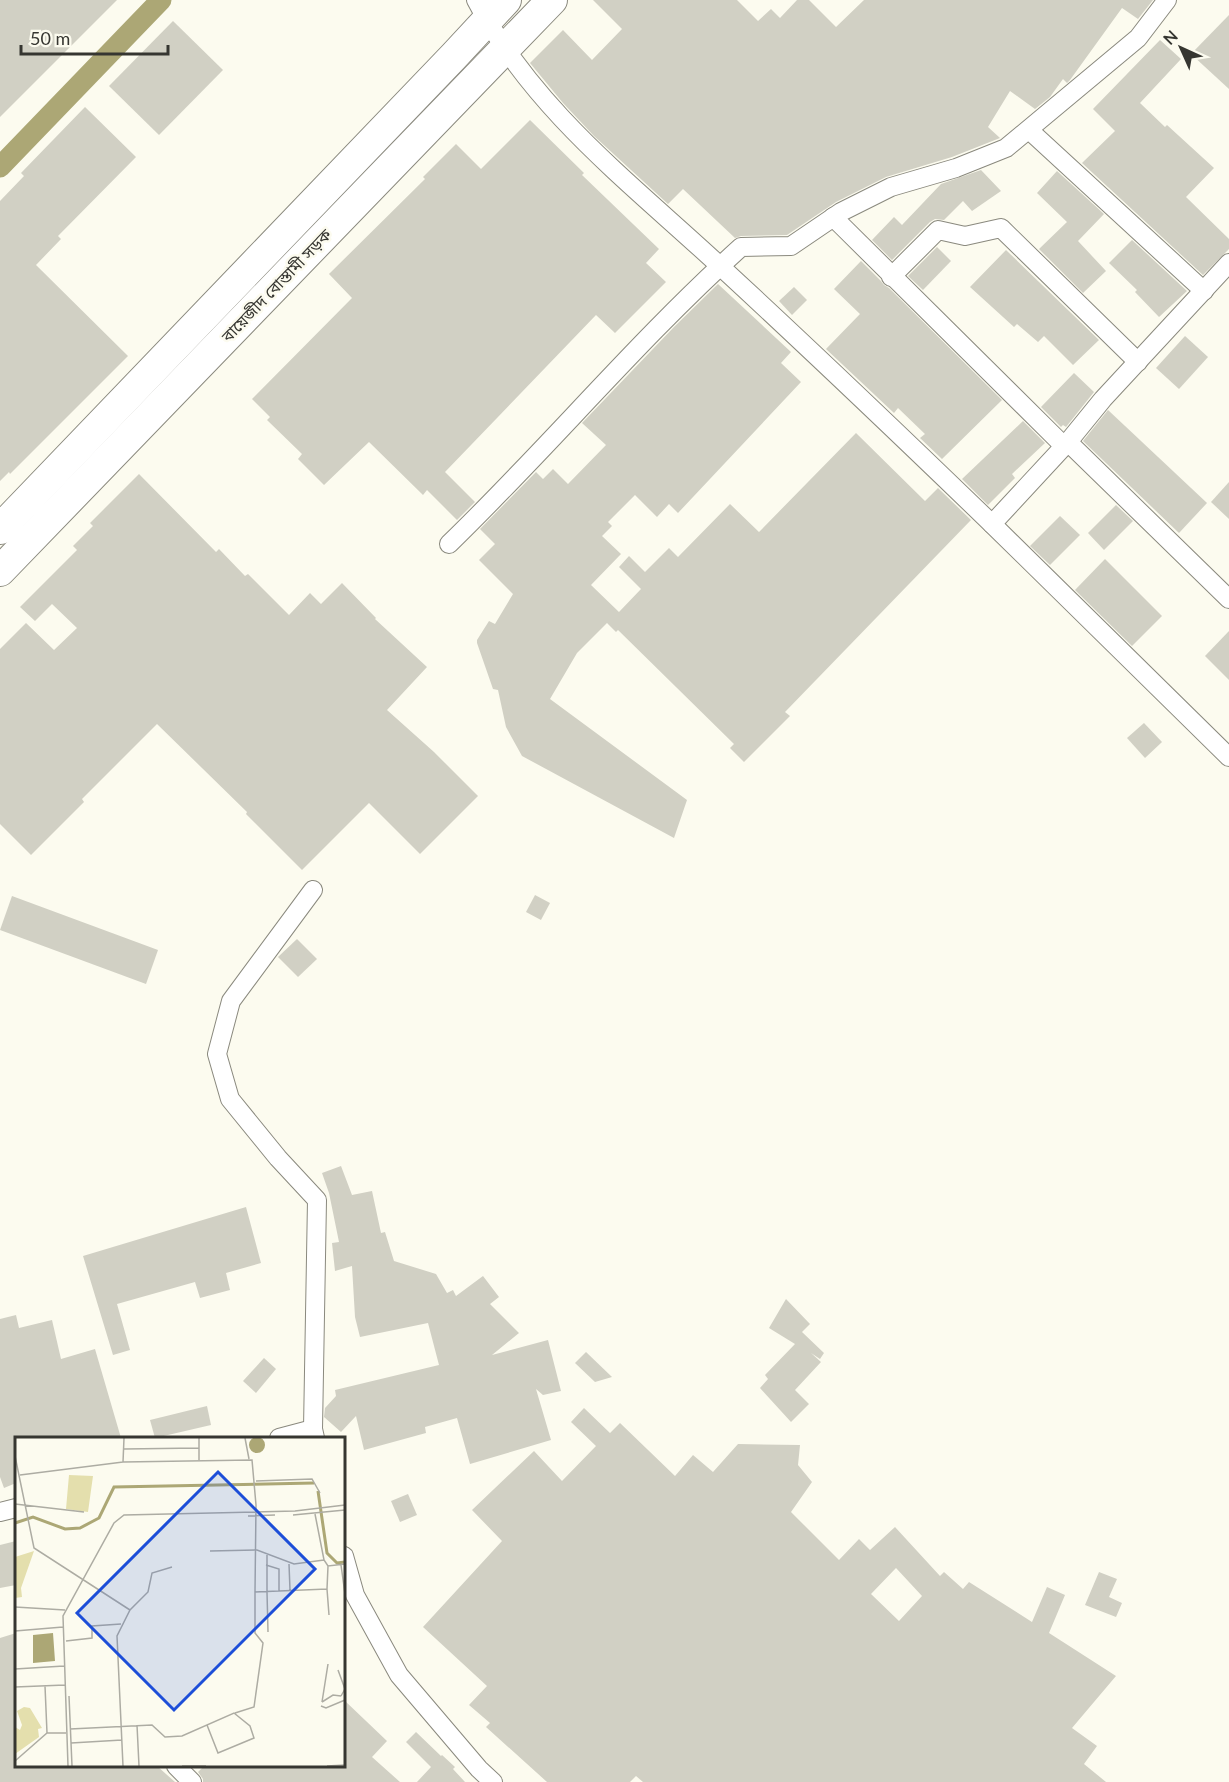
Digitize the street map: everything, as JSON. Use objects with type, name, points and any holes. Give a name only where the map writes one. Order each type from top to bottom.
[{"type":"main road","name":"বায়েজীদ বোস্তামী সড়ক","points":[[0,571],[552,0]]},
{"type":"main road","name":"বায়েজীদ বোস্তামী সড়ক","points":[[0,529],[490,7]]},
{"type":"street","points":[[449,544],[622,365],[741,247],[791,246],[833,217],[891,187],[956,168],[1006,148],[1138,38],[1167,0]]},
{"type":"street","points":[[490,7],[506,48],[546,100],[598,156],[720,266],[992,524],[1229,757]]},
{"type":"street","points":[[1029,129],[1204,291]]},
{"type":"street","points":[[833,217],[891,276],[1229,599]]},
{"type":"street","points":[[891,276],[938,230],[965,236],[1001,228],[1138,362]]},
{"type":"street","points":[[992,524],[1066,444],[1103,399],[1229,263]]},
{"type":"street","points":[[288,1437],[314,1434],[317,1200],[278,1158],[230,1100],[217,1054],[231,1001],[313,890]]},
{"type":"street","points":[[0,1512],[15,1508]]},
{"type":"street","points":[[345,1566],[355,1595],[399,1675],[479,1769],[493,1782]]},
{"type":"street","points":[[177,1767],[192,1782]]},
{"type":"building","points":[[0,0],[117,0],[0,117]]},
{"type":"building","points":[[593,0],[737,0],[758,21],[771,9],[780,18],[797,0],[809,0],[836,27],[864,0],[1153,0],[1138,19],[1122,8],[1070,80],[1067,83],[1063,79],[1050,97],[1035,109],[1010,91],[988,127],[1000,138],[952,157],[886,177],[836,202],[787,235],[735,238],[683,189],[668,204],[594,136],[530,63],[563,30],[592,60],[622,29]]},
{"type":"building","points":[[1229,15],[1229,89],[1191,54]]},
{"type":"building","points":[[173,21],[223,70],[159,135],[109,86]]},
{"type":"building","points":[[1160,40],[1181,59],[1140,103],[1214,168],[1186,197],[1229,239],[1229,249],[1203,275],[1082,163],[1115,131],[1093,109]]},
{"type":"building","points":[[85,107],[136,157],[58,236],[61,239],[36,265],[128,356],[10,474],[9,472],[0,481],[0,201],[24,176],[21,173]]},
{"type":"building","points":[[530,120],[584,173],[582,175],[659,249],[646,263],[666,282],[615,333],[596,315],[445,472],[475,502],[457,520],[427,490],[423,495],[369,442],[324,485],[298,459],[302,454],[267,420],[270,417],[252,399],[352,298],[329,274],[425,179],[423,177],[456,144],[481,169]]},
{"type":"building","points":[[981,170],[1001,191],[972,211],[963,201],[944,220],[935,219],[930,222],[892,260],[872,240],[894,217],[902,225],[941,184]]},
{"type":"building","points":[[1057,171],[1104,214],[1078,241],[1106,271],[1083,293],[1039,249],[1067,222],[1037,193]]},
{"type":"building","points":[[1132,240],[1187,291],[1159,317],[1135,292],[1137,290],[1109,263]]},
{"type":"building","points":[[937,247],[951,261],[923,290],[908,276]]},
{"type":"building","points":[[1006,250],[1099,340],[1073,365],[1044,336],[1038,342],[1017,324],[1014,327],[970,287]]},
{"type":"building","points":[[861,261],[1002,400],[942,459],[920,438],[925,434],[898,408],[894,413],[826,349],[860,314],[834,289]]},
{"type":"building","points":[[718,284],[791,352],[781,363],[801,382],[678,513],[669,504],[657,517],[635,495],[608,522],[612,526],[602,536],[621,554],[591,585],[619,612],[641,589],[619,567],[629,556],[645,572],[669,548],[678,557],[730,504],[759,532],[856,433],[925,501],[938,488],[971,520],[785,712],[790,716],[744,762],[730,748],[734,744],[618,630],[616,632],[607,623],[577,653],[550,699],[687,800],[674,838],[522,756],[506,727],[498,690],[493,689],[477,643],[489,621],[495,624],[513,594],[479,560],[495,544],[480,529],[536,472],[543,479],[553,469],[568,484],[606,445],[582,423]]},
{"type":"building","points":[[794,287],[807,300],[792,315],[779,301]]},
{"type":"building","points":[[1185,336],[1208,357],[1179,389],[1156,368]]},
{"type":"building","points":[[1074,373],[1094,392],[1066,427],[1063,425],[1061,427],[1041,407]]},
{"type":"building","points":[[1108,410],[1207,503],[1179,533],[1083,441]]},
{"type":"building","points":[[1023,421],[1045,443],[1012,474],[1015,478],[988,505],[962,479]]},
{"type":"building","points":[[139,474],[216,552],[219,549],[245,576],[248,574],[289,615],[310,593],[321,604],[342,583],[375,619],[427,667],[387,710],[478,796],[420,854],[369,803],[302,870],[246,814],[247,812],[157,724],[82,799],[84,802],[31,855],[0,824],[0,649],[26,623],[54,650],[77,628],[52,604],[35,621],[20,607],[77,550],[73,546],[93,526],[90,523]]},
{"type":"building","points":[[1229,482],[1229,519],[1211,502]]},
{"type":"building","points":[[1116,505],[1133,521],[1104,550],[1088,533]]},
{"type":"building","points":[[1060,516],[1080,535],[1050,565],[1030,546]]},
{"type":"building","points":[[1105,559],[1162,616],[1132,646],[1075,590]]},
{"type":"building","points":[[1229,631],[1229,680],[1205,656]]},
{"type":"building","points":[[1144,723],[1162,742],[1145,758],[1127,738]]},
{"type":"building","points":[[535,895],[550,903],[541,920],[526,912]]},
{"type":"building","points":[[12,896],[158,950],[146,984],[0,930]]},
{"type":"building","points":[[297,939],[317,959],[298,977],[278,957]]},
{"type":"building","points":[[341,1166],[352,1195],[372,1191],[381,1233],[385,1232],[394,1261],[436,1274],[447,1293],[453,1290],[456,1296],[483,1276],[499,1297],[490,1304],[519,1333],[492,1355],[548,1340],[561,1391],[543,1395],[536,1389],[551,1440],[470,1464],[457,1418],[425,1427],[426,1433],[364,1450],[356,1416],[341,1432],[324,1417],[325,1408],[336,1396],[335,1390],[439,1365],[428,1323],[360,1337],[355,1317],[352,1266],[335,1271],[332,1243],[339,1242],[329,1193],[322,1173]]},
{"type":"building","points":[[246,1207],[261,1263],[226,1273],[230,1290],[200,1298],[195,1282],[117,1304],[130,1350],[113,1355],[83,1256]]},
{"type":"building","points":[[786,1299],[810,1324],[802,1332],[824,1353],[820,1359],[811,1353],[821,1362],[795,1390],[809,1404],[791,1422],[760,1388],[768,1379],[765,1375],[795,1344],[769,1328]]},
{"type":"building","points":[[16,1315],[19,1328],[52,1320],[61,1359],[95,1349],[121,1437],[15,1437],[15,1483],[4,1488],[0,1477],[0,1319]]},
{"type":"building","points":[[586,1352],[612,1377],[595,1382],[575,1363]]},
{"type":"building","points":[[264,1358],[276,1369],[256,1393],[243,1381]]},
{"type":"building","points":[[207,1406],[211,1425],[155,1437],[150,1420]]},
{"type":"building","points":[[584,1408],[610,1433],[620,1423],[675,1476],[693,1455],[713,1472],[738,1444],[800,1445],[798,1465],[812,1482],[791,1512],[839,1560],[859,1539],[870,1550],[895,1527],[940,1576],[944,1572],[963,1589],[969,1582],[1032,1622],[1047,1587],[1065,1595],[1049,1633],[1116,1676],[1072,1728],[1097,1746],[1084,1764],[1106,1782],[643,1782],[636,1776],[630,1782],[547,1782],[486,1727],[490,1723],[469,1705],[487,1686],[423,1627],[502,1541],[472,1510],[534,1451],[562,1481],[596,1446],[571,1422]],"holes":[[[896,1568],[922,1596],[899,1621],[871,1594]]]},
{"type":"building","points":[[408,1494],[417,1515],[400,1522],[391,1501]]},
{"type":"building","points":[[15,1541],[15,1585],[0,1588],[0,1545]]},
{"type":"building","points":[[1099,1572],[1117,1579],[1109,1597],[1122,1603],[1116,1617],[1085,1605]]},
{"type":"building","points":[[15,1633],[15,1767],[158,1767],[175,1782],[0,1782],[0,1638]]},
{"type":"building","points":[[345,1701],[387,1741],[372,1757],[400,1782],[203,1782],[198,1772],[203,1767],[345,1767]]},
{"type":"building","points":[[416,1732],[455,1767],[453,1769],[465,1782],[417,1782],[431,1767],[406,1742]]},
{"type":"waterway","points":[[0,167],[161,0]]}]
